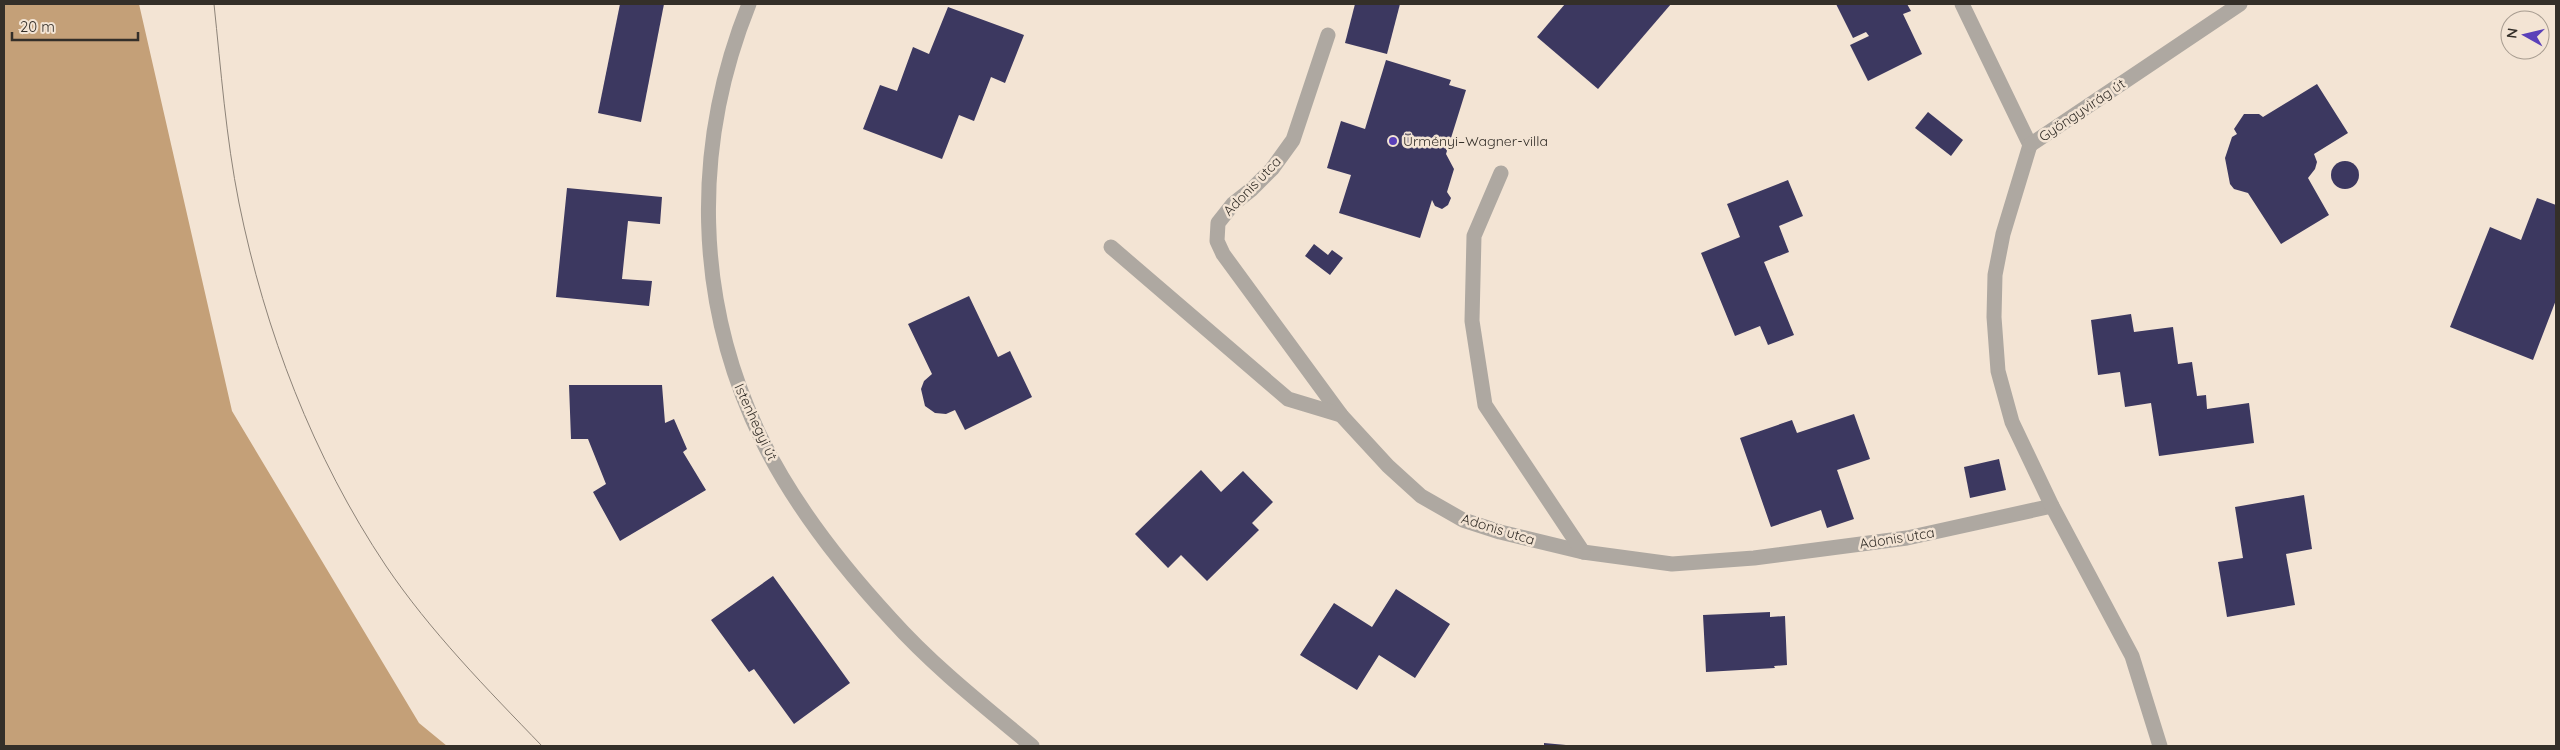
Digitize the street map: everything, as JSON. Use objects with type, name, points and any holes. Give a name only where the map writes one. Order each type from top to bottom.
[{"type":"street","name":"Istenhegyi út","points":[[749,4],[741,24],[717,108],[711,144],[708,184],[708,229],[712,271],[727,347],[744,399],[762,441],[782,475],[833,550],[891,620],[934,662],[1032,746]]},
{"type":"street","name":"Gyöngyvirág út","points":[[1962,4],[2030,145],[2240,4]]},
{"type":"street","name":"Adonis utca","points":[[1328,35],[1294,140],[1272,169],[1252,189],[1233,204],[1218,223],[1218,241],[1223,254],[1341,415],[1388,466],[1422,496],[1463,520],[1500,532],[1583,552],[1672,564],[1754,558],[1907,538],[2052,506]]},
{"type":"street","points":[[2030,145],[2003,234],[1995,275],[1994,318],[1998,370],[2012,422],[2052,506],[2132,656],[2160,746]]},
{"type":"street","points":[[1501,173],[1474,236],[1472,321],[1485,405],[1583,552]]},
{"type":"street","points":[[1111,247],[1288,398],[1341,415]]},
{"type":"shaded area","points":[[4,4],[139,4],[232,411],[419,723],[447,746],[4,746]]},
{"type":"building","points":[[620,4],[664,4],[641,122],[598,113]]},
{"type":"building","points":[[1355,4],[1400,4],[1387,54],[1345,43]]},
{"type":"building","points":[[1565,4],[1671,4],[1598,89],[1537,37]]},
{"type":"building","points":[[1836,4],[1907,4],[1911,11],[1903,14],[1922,54],[1868,81],[1850,45],[1869,36],[1866,32],[1853,38]]},
{"type":"building","points":[[948,7],[1024,35],[1005,83],[991,77],[974,121],[959,115],[942,159],[863,129],[880,85],[897,91],[913,47],[929,54]]},
{"type":"building","name":"Ürményi–Wagner-villa","points":[[1386,60],[1451,80],[1449,85],[1466,90],[1446,154],[1454,169],[1447,192],[1451,198],[1448,205],[1442,209],[1435,206],[1432,200],[1420,238],[1339,213],[1351,175],[1327,168],[1341,121],[1365,129]]},
{"type":"building","points":[[2317,84],[2348,133],[2314,154],[2317,162],[2315,169],[2308,178],[2329,215],[2281,244],[2248,193],[2234,189],[2230,184],[2225,158],[2232,137],[2237,134],[2234,129],[2244,114],[2259,114],[2263,117]]},
{"type":"building","points":[[1928,112],[1963,140],[1951,156],[1915,128]]},
{"type":"building","points":[[2345,161],[2355,165],[2359,175],[2355,185],[2345,189],[2335,185],[2331,175],[2335,165]]},
{"type":"building","points":[[1788,180],[1803,216],[1779,226],[1789,252],[1764,262],[1794,335],[1768,345],[1760,326],[1735,336],[1701,253],[1740,237],[1727,204]]},
{"type":"building","points":[[567,188],[662,197],[660,224],[628,221],[622,279],[652,281],[649,306],[556,297]]},
{"type":"building","points":[[2537,198],[2556,205],[2556,300],[2533,360],[2450,327],[2490,227],[2521,240]]},
{"type":"building","points":[[1314,244],[1328,255],[1332,250],[1343,258],[1330,275],[1305,256]]},
{"type":"building","points":[[969,296],[998,357],[1010,351],[1032,397],[965,430],[955,410],[946,414],[935,413],[925,406],[921,389],[924,381],[932,374],[908,324]]},
{"type":"building","points":[[2131,314],[2134,332],[2173,327],[2178,364],[2192,362],[2197,396],[2206,395],[2207,409],[2249,403],[2254,443],[2159,456],[2151,403],[2125,407],[2120,372],[2098,375],[2091,320]]},
{"type":"building","points":[[569,385],[662,385],[665,423],[674,419],[687,449],[683,452],[706,490],[620,541],[593,492],[606,484],[588,439],[571,439]]},
{"type":"building","points":[[1854,414],[1870,459],[1837,470],[1854,519],[1827,528],[1821,510],[1771,527],[1740,438],[1792,420],[1797,433]]},
{"type":"building","points":[[1999,459],[2006,490],[1970,498],[1964,467]]},
{"type":"building","points":[[1201,470],[1221,492],[1243,471],[1273,502],[1252,523],[1259,530],[1207,581],[1181,555],[1168,568],[1135,534]]},
{"type":"building","points":[[2304,495],[2312,549],[2286,554],[2295,605],[2227,617],[2218,562],[2243,558],[2235,507]]},
{"type":"building","points":[[773,576],[850,683],[794,724],[754,669],[749,672],[711,620]]},
{"type":"building","points":[[1396,589],[1450,624],[1415,678],[1379,655],[1357,690],[1300,655],[1334,603],[1372,627]]},
{"type":"building","points":[[1770,612],[1770,617],[1785,616],[1787,665],[1774,666],[1775,668],[1706,672],[1703,615]]},
{"type":"building","points":[[1544,743],[1566,745],[1544,746]]},
{"type":"tram line","points":[[214,4],[231,154],[239,203],[250,251],[278,345],[314,437],[360,524],[403,590],[460,659],[542,746]]},
{"type":"place","name":"Ürményi–Wagner-villa","points":[[1393,141]]}]
